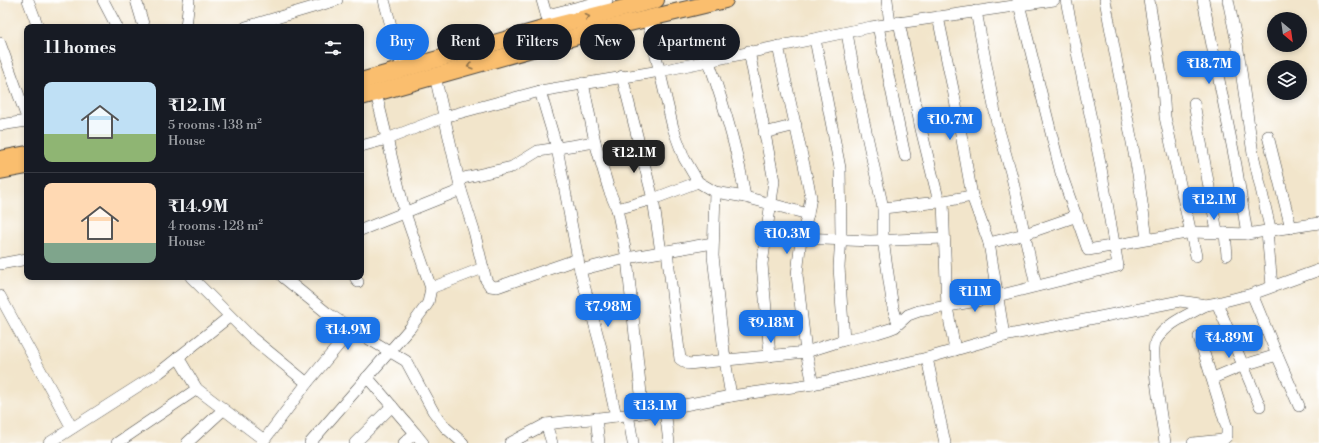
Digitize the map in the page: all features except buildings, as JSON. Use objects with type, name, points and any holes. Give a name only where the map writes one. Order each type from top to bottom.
[{"type":"highway","points":[[364,80],[403,70],[548,21],[656,0]]},
{"type":"highway","points":[[369,95],[592,32],[724,0]]},
{"type":"highway","points":[[0,159],[24,155]]},
{"type":"highway","points":[[0,171],[24,167]]},
{"type":"street","points":[[28,0],[37,24]]},
{"type":"street","points":[[103,0],[115,24]]},
{"type":"street","points":[[136,0],[143,24]]},
{"type":"street","points":[[186,24],[189,0]]},
{"type":"street","points":[[256,24],[337,0]]},
{"type":"street","points":[[384,0],[403,70]]},
{"type":"street","points":[[542,0],[548,21],[581,3],[607,0]]},
{"type":"street","points":[[887,0],[895,23],[921,129],[941,202],[947,307],[955,350]]},
{"type":"street","points":[[740,53],[895,23],[1018,3],[1054,0]]},
{"type":"street","points":[[622,76],[653,199],[664,251],[680,359],[688,364],[806,352],[844,340],[877,333],[895,327],[908,314],[947,307],[1118,266],[1099,157],[1066,0]]},
{"type":"street","points":[[1105,0],[1138,174],[1146,239]]},
{"type":"street","points":[[1150,0],[1163,87],[1165,117],[1192,232],[1196,256]]},
{"type":"street","points":[[1203,0],[1236,165],[1247,234]]},
{"type":"street","points":[[1228,0],[1237,43],[1244,105],[1269,232],[1272,286]]},
{"type":"street","points":[[1018,3],[1061,173],[1088,250],[1113,244],[1192,232],[1247,234],[1269,232],[1319,223]]},
{"type":"street","points":[[976,11],[996,123],[1011,173],[1036,286]]},
{"type":"street","points":[[938,17],[953,89],[972,196],[989,243],[996,295],[1004,336]]},
{"type":"street","points":[[647,18],[673,128],[684,158],[698,182],[715,192],[745,197],[808,214]]},
{"type":"street","points":[[878,26],[905,156]]},
{"type":"street","points":[[847,33],[883,208],[883,240],[893,308],[898,323]]},
{"type":"street","points":[[815,38],[840,168],[841,239],[839,267],[844,340]]},
{"type":"street","points":[[0,43],[24,110]]},
{"type":"street","points":[[778,46],[811,197],[808,214],[800,238],[797,276],[806,352],[813,384]]},
{"type":"street","points":[[749,51],[774,181],[772,204],[762,264],[770,356]]},
{"type":"street","points":[[364,145],[387,139],[444,117],[540,91],[622,76],[660,71],[708,60],[740,159],[745,197]]},
{"type":"street","points":[[435,76],[460,184],[474,231],[486,280],[490,286],[497,287],[579,264],[627,258],[713,243]]},
{"type":"street","points":[[583,83],[595,142],[610,190],[618,209],[627,258],[643,413]]},
{"type":"street","points":[[540,91],[557,148],[579,264],[601,348],[616,416]]},
{"type":"street","points":[[310,443],[390,351],[428,303],[431,288],[405,213],[387,139],[369,95]]},
{"type":"street","points":[[1194,103],[1227,255]]},
{"type":"street","points":[[0,125],[24,121]]},
{"type":"street","points":[[764,133],[796,125]]},
{"type":"street","points":[[1268,136],[1291,228]]},
{"type":"street","points":[[364,229],[405,213],[460,184],[512,167],[538,151],[595,142]]},
{"type":"street","points":[[618,209],[653,199],[698,182]]},
{"type":"street","points":[[715,192],[712,256],[731,396]]},
{"type":"street","points":[[883,208],[941,202],[972,196]]},
{"type":"street","points":[[989,243],[1024,234],[1077,216]]},
{"type":"street","points":[[800,238],[883,240],[944,238]]},
{"type":"street","points":[[0,264],[24,260]]},
{"type":"street","points":[[431,288],[483,268]]},
{"type":"street","points":[[1165,443],[1154,363],[1154,346],[1156,341],[1171,324],[1206,305],[1252,294],[1319,270]]},
{"type":"street","points":[[194,280],[252,338],[307,383]]},
{"type":"street","points":[[286,280],[320,308],[406,361],[433,411],[445,427],[463,443]]},
{"type":"street","points":[[1252,294],[1299,406]]},
{"type":"street","points":[[0,296],[4,315],[72,428]]},
{"type":"street","points":[[510,443],[546,424],[643,413],[731,396],[813,384],[927,358],[1004,336],[1180,301],[1206,305]]},
{"type":"street","points":[[1217,303],[1260,406]]},
{"type":"street","points":[[49,443],[160,372],[230,317]]},
{"type":"street","points":[[178,357],[197,389],[263,441],[307,383],[352,328]]},
{"type":"street","points":[[1193,443],[1223,440],[1227,436],[1227,428],[1213,378],[1199,337]]},
{"type":"street","points":[[1213,378],[1244,365],[1277,355]]},
{"type":"street","points":[[927,358],[946,443]]},
{"type":"street","points":[[366,378],[423,443]]},
{"type":"street","points":[[117,443],[197,389]]},
{"type":"street","points":[[355,443],[392,406]]},
{"type":"street","points":[[665,409],[669,443]]},
{"type":"street","points":[[187,443],[223,410]]},
{"type":"street","points":[[628,414],[633,443]]},
{"type":"street","points":[[596,418],[600,443]]},
{"type":"street","points":[[546,424],[552,443]]},
{"type":"street","points":[[404,443],[415,433]]}]
